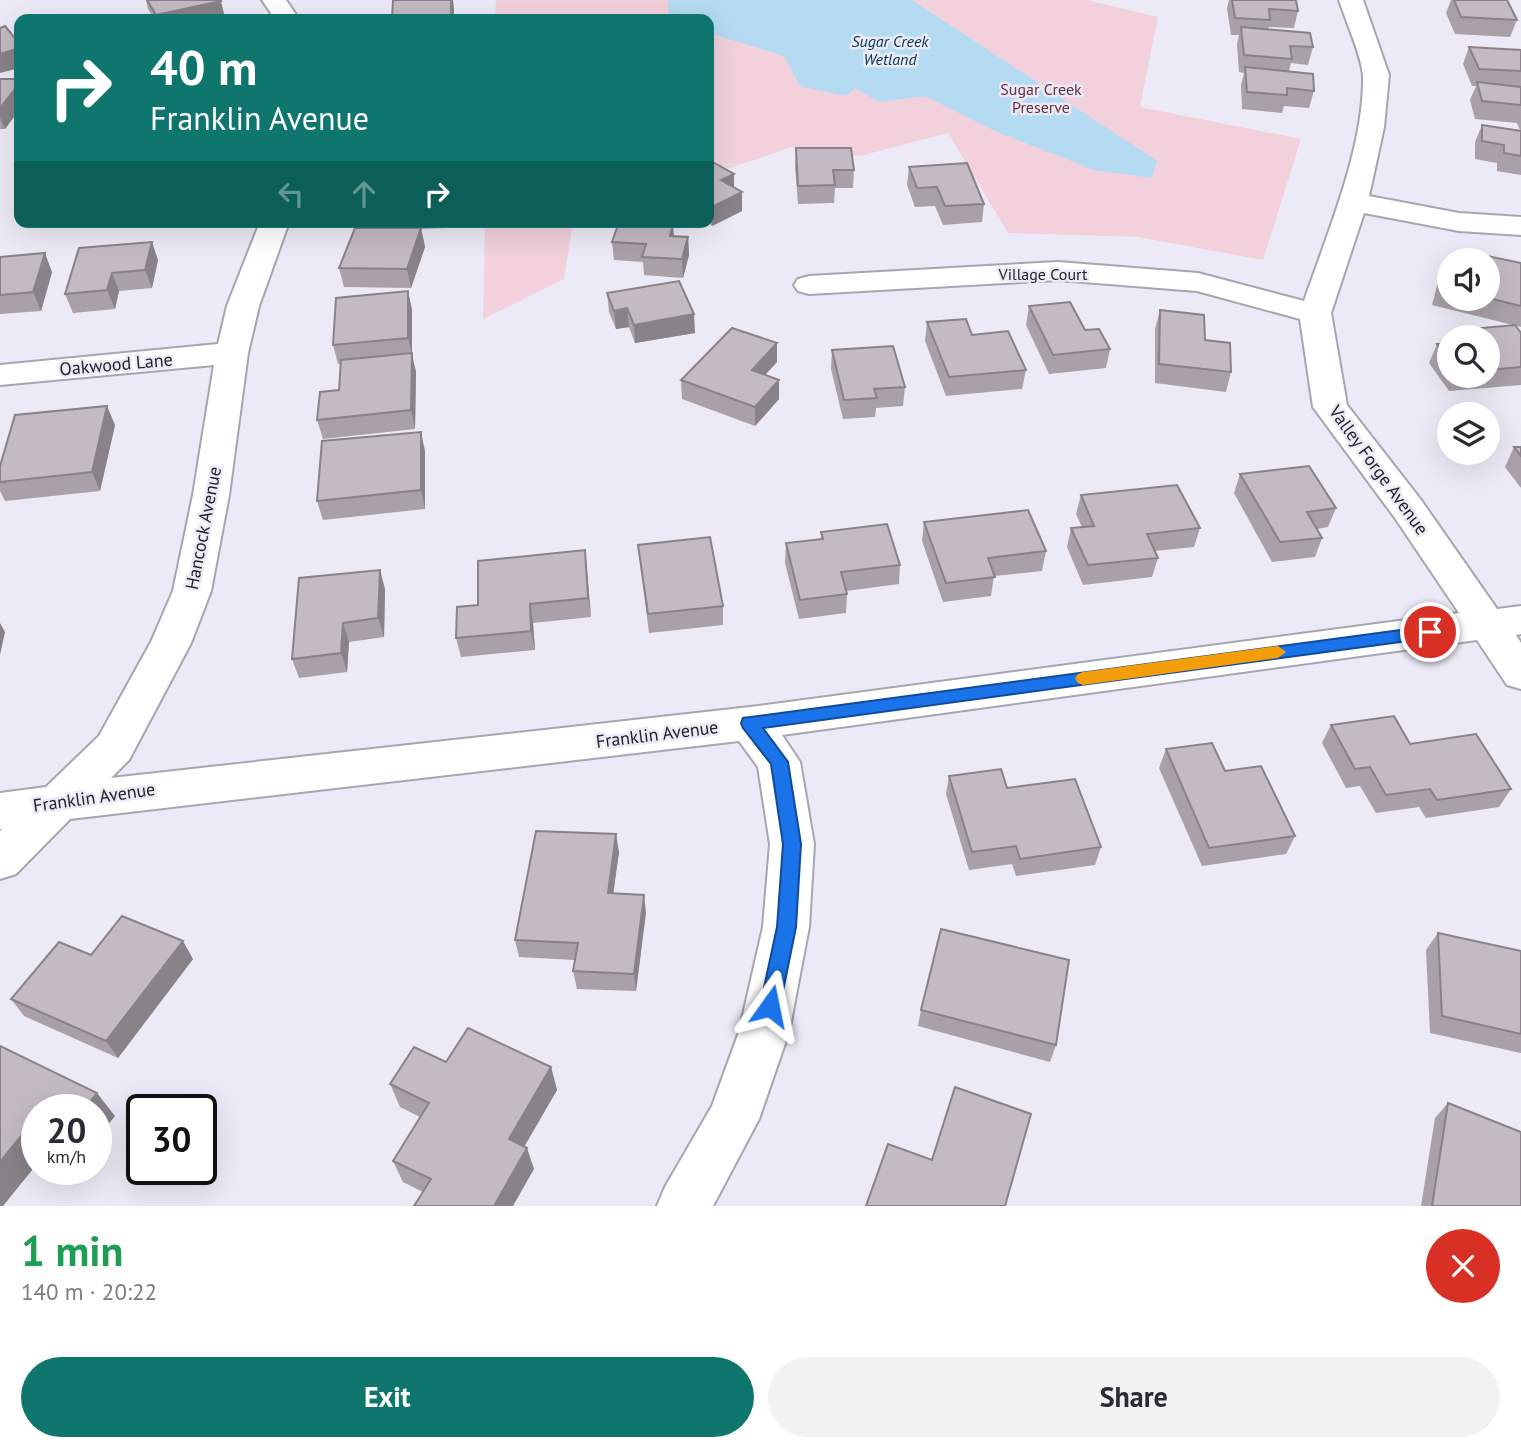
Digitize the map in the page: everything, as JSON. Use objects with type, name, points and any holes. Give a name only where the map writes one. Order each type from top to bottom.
[{"type":"street","name":"Valley Forge Avenue","points":[[1352,0],[1376,75],[1371,127],[1353,202],[1315,313],[1330,407],[1408,509],[1505,622],[1521,674]]},
{"type":"street","points":[[1353,202],[1459,222],[1521,226]]},
{"type":"street","name":"Hancock Avenue","points":[[0,860],[114,748],[171,643],[192,591],[211,495],[232,353],[243,306],[273,228]]},
{"type":"street","name":"Village Court","points":[[808,285],[1058,271],[1198,282],[1315,313]]},
{"type":"street","name":"Oakwood Lane","points":[[0,375],[232,353]]},
{"type":"street","name":"Franklin Avenue","points":[[0,811],[141,790],[345,770],[749,723],[1505,622]]},
{"type":"street","points":[[684,1206],[733,1119],[764,1032],[786,927],[792,844],[779,762],[749,723]]},
{"type":"green space","name":"Sugar Creek Preserve","points":[[496,0],[1087,0],[1158,17],[1140,107],[1301,139],[1263,260],[1138,237],[1008,233],[948,133],[860,156],[792,147],[730,168],[714,165],[714,14],[495,14]]},
{"type":"green space","points":[[485,228],[572,228],[564,279],[483,319]]},
{"type":"water","name":"Sugar Creek Wetland","points":[[668,0],[912,0],[1157,161],[1152,178],[1094,170],[995,131],[925,96],[879,102],[855,88],[846,96],[800,86],[784,56],[714,35],[714,14],[669,14]]},
{"type":"building","points":[[147,0],[221,1],[161,14],[155,14]]},
{"type":"building","points":[[393,0],[451,0],[451,14],[392,14]]},
{"type":"building","points":[[1232,0],[1296,0],[1298,11],[1269,9],[1270,20],[1235,18]]},
{"type":"building","points":[[1454,0],[1507,0],[1517,20],[1461,17]]},
{"type":"building","points":[[5,26],[14,37],[14,50],[0,54],[0,28]]},
{"type":"building","points":[[1241,27],[1310,33],[1313,47],[1290,46],[1292,59],[1244,55]]},
{"type":"building","points":[[1469,47],[1521,50],[1521,71],[1479,69]]},
{"type":"building","points":[[1245,67],[1313,74],[1314,91],[1287,88],[1287,95],[1247,92]]},
{"type":"building","points":[[0,79],[14,79],[14,90],[0,108]]},
{"type":"building","points":[[1477,82],[1521,87],[1521,105],[1482,101]]},
{"type":"building","points":[[1482,125],[1521,131],[1521,156],[1504,153],[1504,145],[1482,141]]},
{"type":"building","points":[[796,148],[851,148],[854,170],[833,170],[835,185],[798,186]]},
{"type":"building","points":[[714,163],[734,174],[721,180],[742,192],[714,206]]},
{"type":"building","points":[[967,163],[984,204],[945,206],[937,187],[917,188],[909,167]]},
{"type":"building","points":[[355,228],[421,228],[407,269],[339,268]]},
{"type":"building","points":[[617,228],[672,228],[670,236],[688,237],[682,259],[642,257],[646,244],[612,242]]},
{"type":"building","points":[[152,242],[145,270],[112,273],[107,290],[65,294],[79,248]]},
{"type":"building","points":[[45,253],[33,292],[0,295],[0,257]]},
{"type":"building","points":[[1500,259],[1521,263],[1521,306],[1500,301]]},
{"type":"building","points":[[679,281],[694,314],[634,325],[627,308],[614,311],[607,293]]},
{"type":"building","points":[[408,291],[408,338],[333,345],[336,298]]},
{"type":"building","points":[[1070,302],[1085,330],[1099,329],[1110,349],[1053,355],[1029,306]]},
{"type":"building","points":[[1160,310],[1204,315],[1205,340],[1230,343],[1231,372],[1159,364]]},
{"type":"building","points":[[966,319],[972,335],[1008,331],[1026,370],[949,377],[927,322]]},
{"type":"building","points":[[1515,325],[1521,333],[1521,367],[1500,369],[1500,326]]},
{"type":"building","points":[[732,328],[777,343],[752,370],[779,380],[755,407],[681,380]]},
{"type":"building","points":[[893,346],[905,387],[874,389],[877,398],[844,400],[832,350]]},
{"type":"building","points":[[412,353],[411,410],[317,420],[320,392],[339,390],[341,360]]},
{"type":"building","points":[[107,406],[92,472],[0,482],[0,466],[15,415]]},
{"type":"building","points":[[421,432],[421,490],[317,501],[322,441]]},
{"type":"building","points":[[1514,447],[1521,447],[1521,456]]},
{"type":"building","points":[[1309,466],[1336,508],[1307,512],[1322,538],[1280,542],[1240,474]]},
{"type":"building","points":[[1177,485],[1200,528],[1147,534],[1158,558],[1088,565],[1071,528],[1094,526],[1081,495]]},
{"type":"building","points":[[1028,510],[1046,551],[988,558],[995,577],[946,583],[924,522]]},
{"type":"building","points":[[887,524],[900,565],[841,572],[847,594],[800,600],[786,543],[823,539],[821,532]]},
{"type":"building","points":[[710,537],[723,606],[648,614],[638,545]]},
{"type":"building","points":[[585,550],[588,598],[530,604],[531,631],[456,638],[457,607],[478,605],[478,561]]},
{"type":"building","points":[[380,570],[378,618],[343,623],[341,653],[292,659],[299,578]]},
{"type":"building","points":[[1394,716],[1410,744],[1476,734],[1511,789],[1437,800],[1430,789],[1386,795],[1370,767],[1355,769],[1331,725]]},
{"type":"building","points":[[1212,743],[1225,771],[1261,766],[1295,836],[1209,848],[1166,749]]},
{"type":"building","points":[[1001,769],[1007,788],[1075,779],[1101,847],[1020,859],[1016,846],[972,852],[949,776]]},
{"type":"building","points":[[536,831],[616,834],[608,893],[644,895],[634,974],[573,971],[578,943],[515,940]]},
{"type":"building","points":[[122,916],[183,941],[106,1041],[11,999],[59,942],[91,955]]},
{"type":"building","points":[[941,929],[1069,960],[1056,1045],[921,1010]]},
{"type":"building","points":[[1438,933],[1521,951],[1521,1034],[1442,1016]]},
{"type":"building","points":[[468,1028],[551,1067],[509,1139],[527,1148],[494,1206],[414,1206],[431,1179],[393,1161],[429,1103],[390,1084],[414,1047],[446,1062]]},
{"type":"building","points":[[0,1046],[97,1093],[21,1094],[21,1136],[0,1162]]},
{"type":"building","points":[[955,1087],[1031,1114],[1005,1206],[866,1206],[888,1144],[932,1160]]},
{"type":"building","points":[[1448,1103],[1521,1132],[1521,1206],[1432,1206]]},
{"type":"slow traffic","points":[[1083,678],[1278,652]]},
{"type":"route","points":[[770,1006],[786,927],[792,844],[779,762],[749,723],[1430,632]]}]
